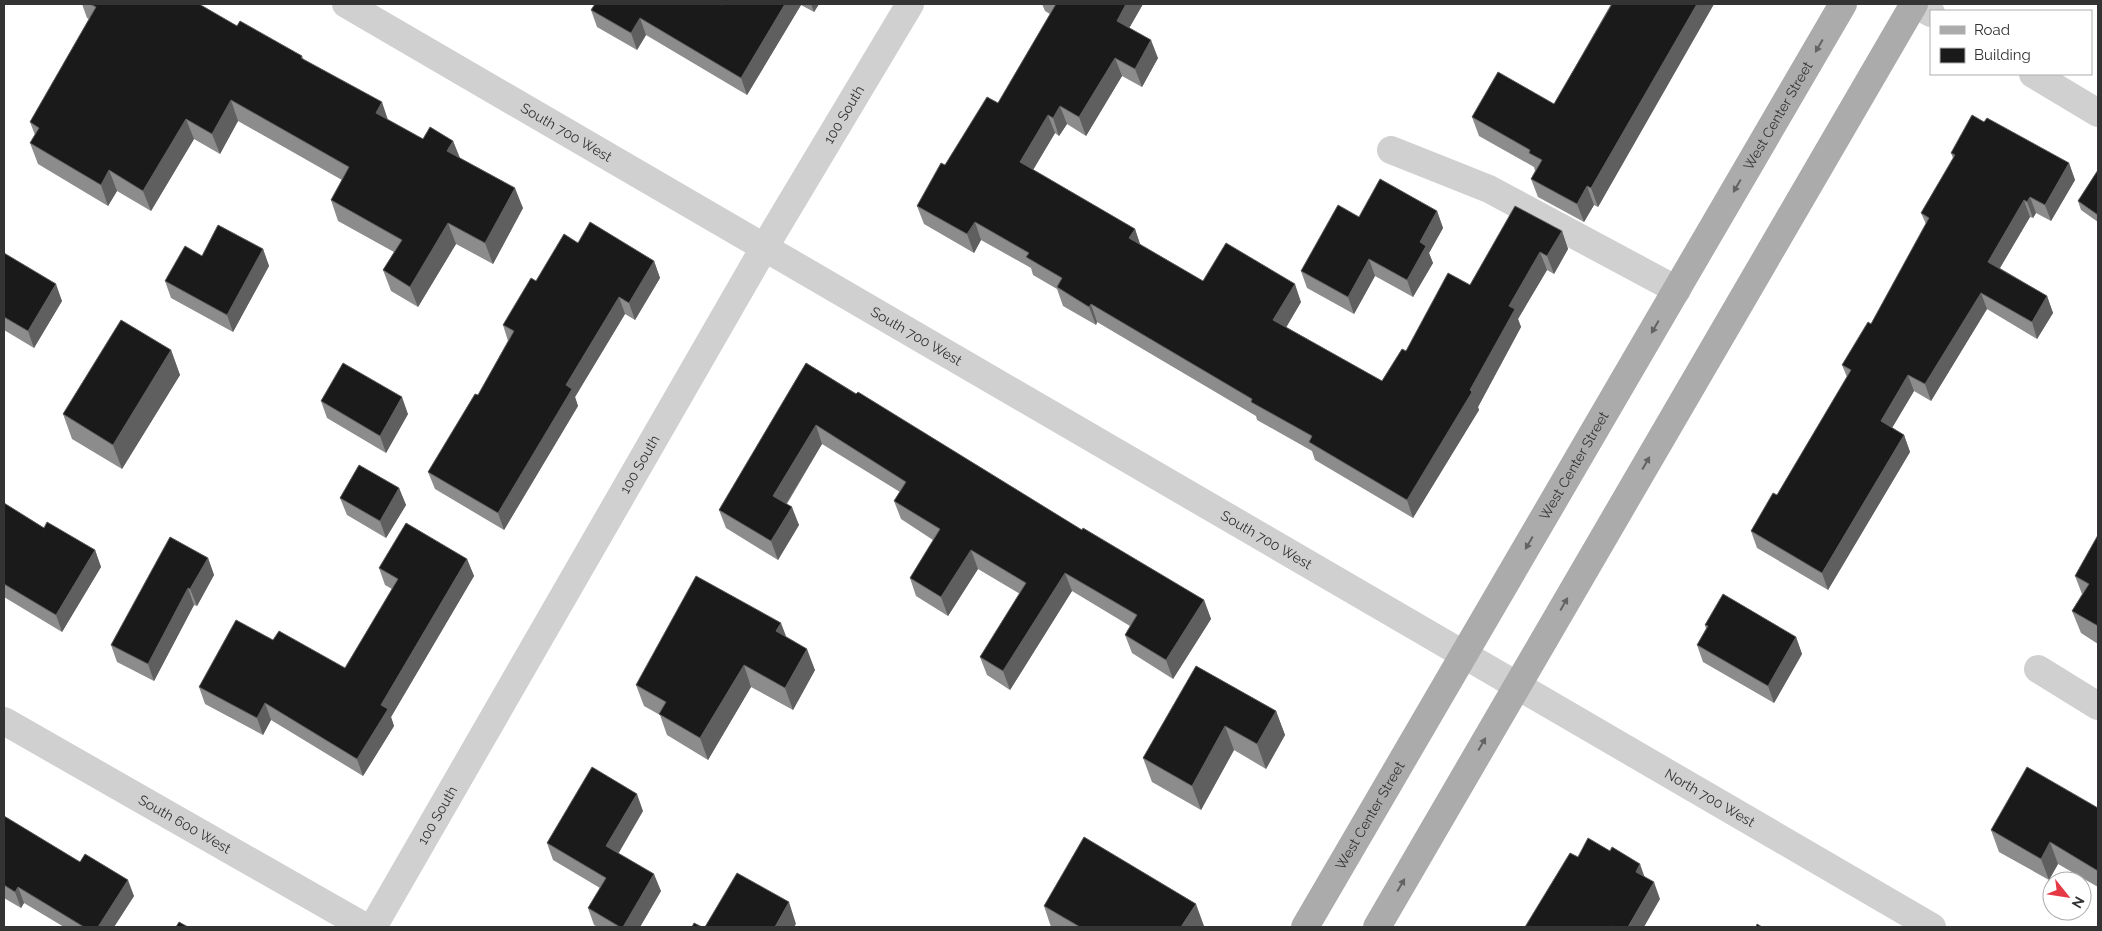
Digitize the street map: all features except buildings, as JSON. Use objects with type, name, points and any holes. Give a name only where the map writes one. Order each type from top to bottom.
[{"type":"main road","name":"West Center Street","points":[[1305,927],[1843,4]]},
{"type":"main road","points":[[1377,927],[1914,4]]},
{"type":"street","name":"South 700 West","points":[[346,4],[1487,669]]},
{"type":"street","name":"100 South","points":[[374,927],[764,248],[910,4]]},
{"type":"street","points":[[1914,4],[1930,12]]},
{"type":"street","points":[[2035,75],[2098,113]]},
{"type":"street","points":[[1391,150],[1489,189],[1676,290]]},
{"type":"street","name":"North 700 West","points":[[1487,669],[1932,927]]},
{"type":"street","points":[[2038,669],[2098,706]]},
{"type":"street","name":"South 600 West","points":[[4,721],[365,927]]}]
